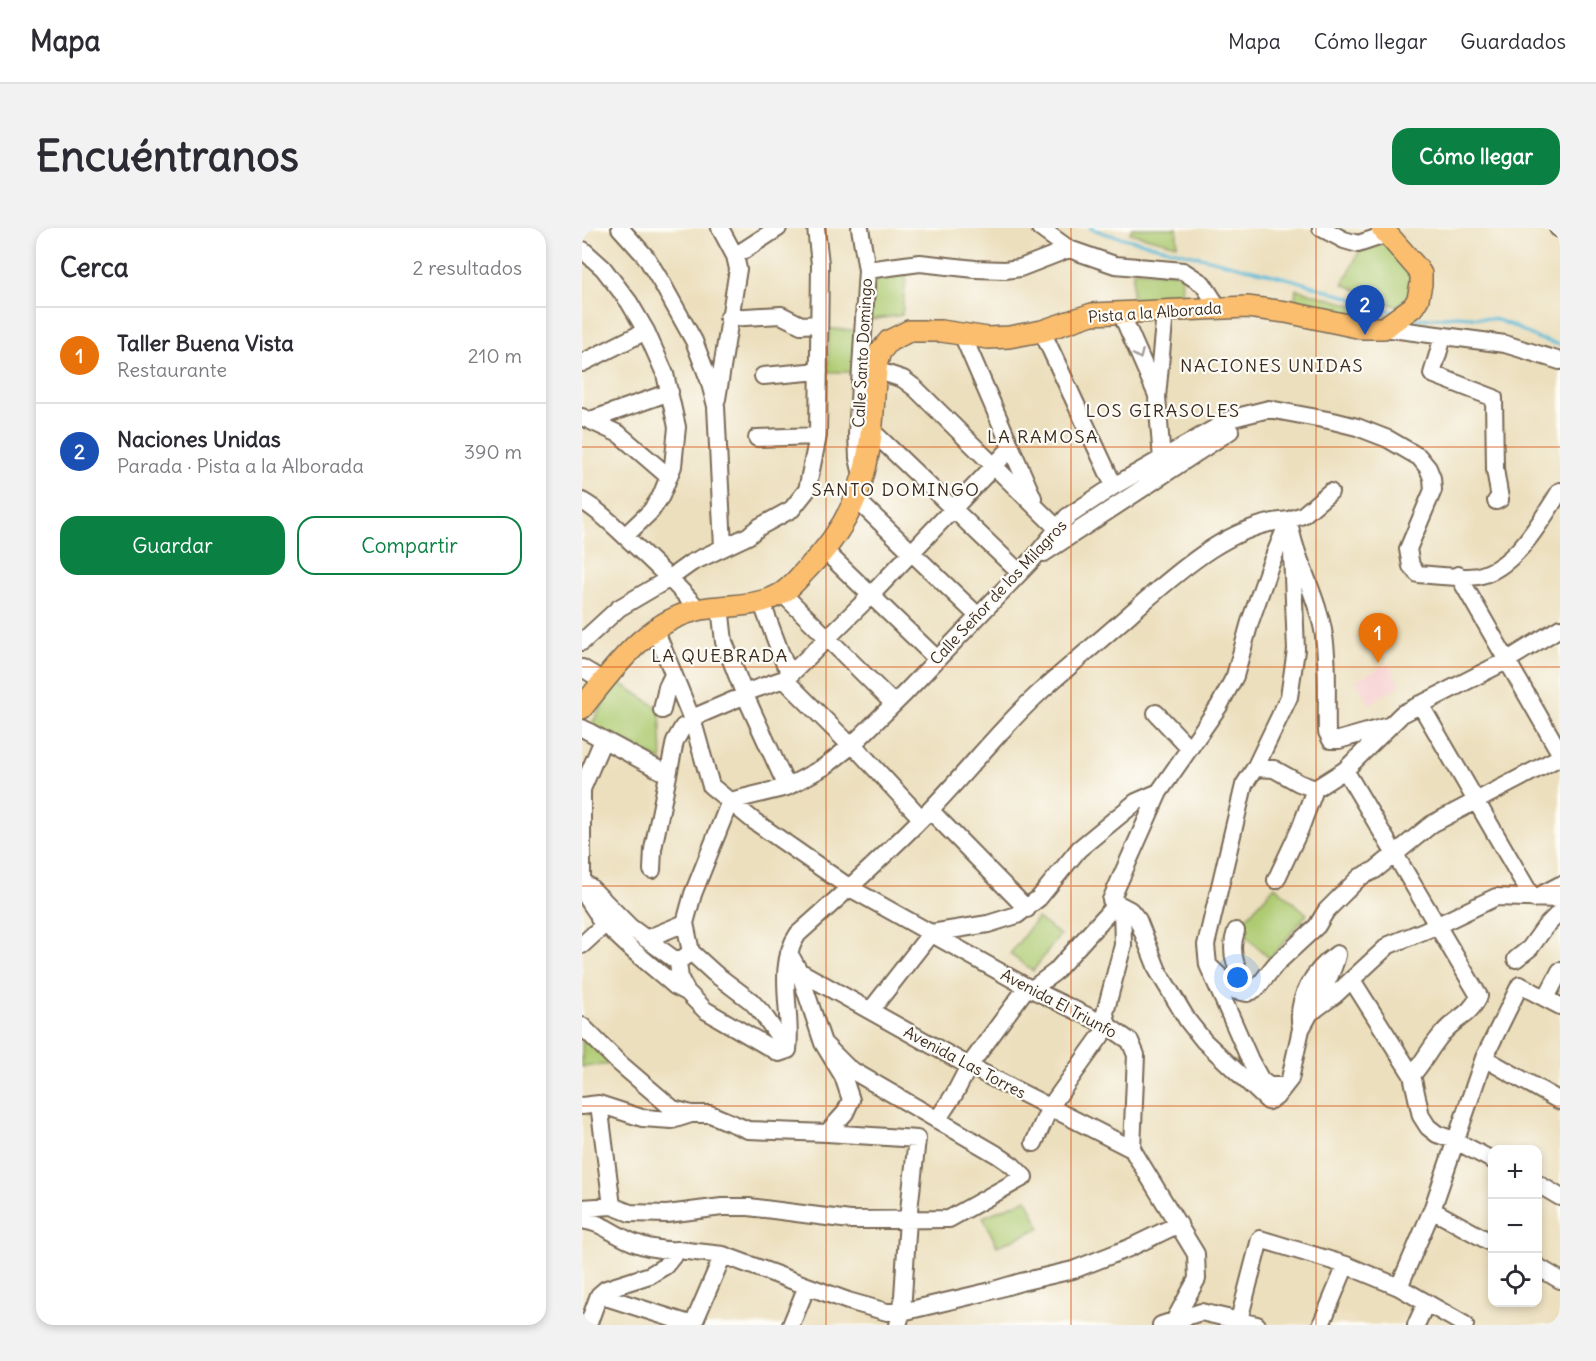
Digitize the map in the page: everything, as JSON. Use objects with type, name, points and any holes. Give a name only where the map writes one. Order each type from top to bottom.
[{"type":"main road","points":[[1385,231],[1421,274],[1418,299],[1398,318]]},
{"type":"main road","name":"Pista a la Alborada","points":[[782,593],[825,551],[847,518],[856,499],[863,478],[871,430],[876,370],[880,352],[896,336],[909,331],[922,330],[988,338],[1008,337],[1042,331],[1092,314],[1218,308],[1246,307],[1276,310],[1362,328],[1398,318]]},
{"type":"main road","points":[[582,708],[639,642],[665,622],[699,610],[761,601],[782,593]]},
{"type":"street","points":[[620,228],[646,257],[694,341],[701,356],[716,406]]},
{"type":"street","points":[[720,228],[735,256],[738,269],[716,406],[723,547]]},
{"type":"street","points":[[735,256],[778,228]]},
{"type":"street","points":[[582,642],[619,608],[691,563],[748,536],[759,527],[792,509],[807,490],[818,436],[820,264],[816,228]]},
{"type":"street","name":"Calle Santo Domingo","points":[[860,228],[867,270],[857,434],[858,458],[863,478]]},
{"type":"street","points":[[1040,228],[1069,249],[1115,265],[1183,271],[1203,284],[1218,308]]},
{"type":"street","points":[[1321,228],[1358,244],[1385,231]]},
{"type":"street","points":[[867,270],[920,263],[975,269],[1020,268],[1069,249]]},
{"type":"street","points":[[583,250],[603,268],[629,302],[646,331],[665,374],[677,427],[673,466],[661,496],[651,511],[625,536]]},
{"type":"street","points":[[1162,459],[1157,397],[1165,312]]},
{"type":"street","points":[[1121,313],[1157,397]]},
{"type":"street","points":[[729,318],[781,315],[801,325],[819,324]]},
{"type":"street","points":[[1398,318],[1443,337],[1505,344],[1560,361]]},
{"type":"street","points":[[582,363],[646,331]]},
{"type":"street","points":[[1042,331],[1114,486]]},
{"type":"street","points":[[962,334],[1033,498],[1054,525]]},
{"type":"street","points":[[1443,337],[1432,374],[1494,398],[1495,469],[1500,499],[1496,501]]},
{"type":"street","points":[[763,376],[819,370]]},
{"type":"street","points":[[876,370],[903,379],[915,388],[1054,525]]},
{"type":"street","points":[[586,419],[670,392]]},
{"type":"street","name":"Calle Señor de los Milagros","points":[[730,801],[787,787],[824,767],[851,747],[1033,559],[1054,525],[1114,486],[1233,417],[1261,410],[1293,413],[1333,421],[1388,439],[1419,457],[1428,468],[1433,490],[1408,549],[1411,566],[1418,574],[1477,576],[1499,568],[1529,538],[1560,491]]},
{"type":"street","points":[[586,419],[619,434],[669,477]]},
{"type":"street","points":[[871,430],[1019,572]]},
{"type":"street","points":[[1033,559],[1061,543],[1230,431]]},
{"type":"street","points":[[757,438],[818,436]]},
{"type":"street","points":[[652,870],[653,849],[667,774],[675,741],[683,727],[741,697],[744,693],[788,676],[829,638],[1010,449]]},
{"type":"street","points":[[788,1050],[790,1033],[786,976],[792,942],[798,934],[850,888],[925,814],[982,750],[1038,694],[1171,577],[1224,542],[1254,526],[1271,521],[1289,520],[1303,515],[1330,492]]},
{"type":"street","points":[[856,499],[977,615]]},
{"type":"street","points":[[582,501],[594,508],[625,536],[670,578],[699,610]]},
{"type":"street","points":[[1283,1086],[1269,1086],[1261,1080],[1208,965],[1206,945],[1244,785],[1255,768],[1289,697],[1296,650],[1292,539],[1289,520]]},
{"type":"street","points":[[937,1120],[969,1066],[1029,988],[1055,972],[1117,903],[1159,792],[1219,706],[1235,676],[1250,622],[1289,520]]},
{"type":"street","points":[[1292,539],[1311,585],[1323,631],[1327,732],[1331,740],[1339,740],[1388,726]]},
{"type":"street","points":[[825,551],[937,659]]},
{"type":"street","points":[[1208,965],[1236,991],[1247,993],[1252,991],[1275,965],[1317,926],[1326,911],[1360,877],[1375,870],[1432,824],[1560,755],[1458,576]]},
{"type":"street","points":[[782,593],[894,704]]},
{"type":"street","points":[[761,601],[788,676],[851,747],[858,750],[1027,909]]},
{"type":"street","points":[[720,606],[724,642],[744,693],[787,787]]},
{"type":"street","points":[[1276,880],[1296,838],[1315,789],[1345,770],[1402,714],[1506,661],[1560,628]]},
{"type":"street","name":"Avenida El Triunfo","points":[[655,629],[693,720],[711,786],[754,821],[850,888],[1029,988],[1108,1026],[1130,1041],[1136,1055],[1132,1149]]},
{"type":"street","points":[[582,668],[604,681]]},
{"type":"street","points":[[662,710],[667,687],[673,675]]},
{"type":"street","points":[[1420,704],[1533,899]]},
{"type":"street","points":[[1156,713],[1189,748]]},
{"type":"street","points":[[582,728],[667,774]]},
{"type":"street","points":[[603,740],[582,789],[582,888],[606,923]]},
{"type":"street","points":[[1255,768],[1274,769],[1315,789]]},
{"type":"street","points":[[1345,770],[1479,996],[1473,1009],[1444,1031],[1424,1062],[1412,1075]]},
{"type":"street","points":[[871,1010],[931,933],[988,924],[1017,915],[1027,909],[1039,898],[1079,849],[1136,802],[1159,792]]},
{"type":"street","points":[[730,801],[693,894],[685,923],[684,957],[680,980],[687,992],[705,1010],[770,1049],[779,1053],[788,1050]]},
{"type":"street","points":[[583,880],[630,927],[646,939],[714,974],[751,1000],[788,1050]]},
{"type":"street","points":[[1533,899],[1560,885]]},
{"type":"street","points":[[1117,903],[1130,910],[1138,920],[1158,971],[1171,996],[1204,1041],[1268,1101],[1276,1097],[1290,1079],[1302,1029],[1310,1013],[1352,981],[1389,945],[1436,926],[1496,897],[1560,899]]},
{"type":"street","points":[[1034,1143],[1050,1107],[1108,1026],[1105,1013],[1123,945],[1117,903]]},
{"type":"street","points":[[582,904],[675,986],[687,992]]},
{"type":"street","points":[[1516,959],[1530,948],[1545,927],[1560,912]]},
{"type":"street","points":[[582,945],[606,923]]},
{"type":"street","points":[[646,939],[685,923]]},
{"type":"street","points":[[1236,931],[1232,947],[1233,958],[1243,980],[1252,991]]},
{"type":"street","points":[[789,953],[800,971],[823,1043],[843,1076],[851,1100],[844,1113],[827,1133]]},
{"type":"street","points":[[1302,1029],[1299,1018],[1309,985],[1317,971],[1337,954],[1335,965],[1325,983],[1316,1009]]},
{"type":"street","name":"Avenida Las Torres","points":[[800,971],[969,1066],[1132,1149]]},
{"type":"street","points":[[1399,1287],[1432,1210],[1454,1140],[1484,1059],[1520,985],[1553,1002],[1560,971]]},
{"type":"street","points":[[1352,981],[1412,1075],[1421,1116],[1428,1127],[1437,1134],[1488,1158]]},
{"type":"street","points":[[582,1026],[617,1061],[673,1109],[691,1114],[710,1114],[748,1130],[917,1139],[900,1318]]},
{"type":"street","points":[[582,1208],[612,1206],[630,1213],[667,1214],[722,1207],[749,1207],[850,1220],[949,1219],[1024,1177],[996,1154],[848,1068],[823,1043]]},
{"type":"street","points":[[1484,1059],[1560,1101]]},
{"type":"street","points":[[582,1106],[599,1104],[642,1118],[672,1120],[691,1114]]},
{"type":"street","points":[[599,1104],[612,1206]]},
{"type":"street","points":[[1132,1149],[1196,1254],[1197,1279],[1167,1323]]},
{"type":"street","points":[[1542,1187],[1560,1197]]},
{"type":"street","points":[[1432,1210],[1488,1241]]},
{"type":"street","points":[[582,1220],[598,1222],[623,1238],[664,1251],[678,1250],[723,1255],[900,1318],[1021,1282],[1073,1270],[1129,1248],[1179,1224]]},
{"type":"street","points":[[1239,1320],[1260,1239],[1346,1265],[1399,1287],[1464,1325]]},
{"type":"street","points":[[588,1325],[599,1295],[606,1289],[650,1275],[665,1266],[678,1250]]},
{"type":"street","points":[[599,1295],[693,1325],[723,1255]]},
{"type":"street","points":[[1321,1325],[1346,1265]]},
{"type":"street","points":[[1542,1270],[1560,1280]]},
{"type":"street","points":[[791,1325],[807,1286]]},
{"type":"street","points":[[1416,1325],[1426,1303]]},
{"type":"street","points":[[1167,1323],[1202,1312],[1257,1325]]},
{"type":"shaded area","points":[[1388,663],[1400,685],[1369,704],[1356,680]]},
{"type":"green space","points":[[1132,228],[1177,228],[1177,245],[1130,233]]},
{"type":"green space","points":[[1385,240],[1414,271],[1408,296],[1398,307],[1343,284],[1361,248]]},
{"type":"green space","points":[[907,269],[902,315],[869,320],[875,275]]},
{"type":"green space","points":[[1133,271],[1182,273],[1181,302],[1132,300]]},
{"type":"green space","points":[[1296,289],[1387,315],[1374,320],[1294,306]]},
{"type":"green space","points":[[829,329],[855,330],[854,372],[828,372]]},
{"type":"green space","points":[[617,681],[660,709],[662,761],[591,725]]},
{"type":"green space","points":[[1275,886],[1307,914],[1270,959],[1237,928]]},
{"type":"green space","points":[[1037,918],[1060,935],[1033,971],[1010,954]]},
{"type":"green space","points":[[582,1035],[614,1064],[582,1067]]},
{"type":"green space","points":[[1027,1199],[1040,1228],[997,1246],[983,1217]]},
{"type":"waterway","points":[[1090,228],[1294,280],[1394,312]]},
{"type":"waterway","points":[[1411,317],[1422,319],[1458,316],[1495,319],[1537,338],[1560,345]]},
{"type":"place","name":"Naciones Unidas","points":[[1365,335]]},
{"type":"place","name":"Taller Buena Vista","points":[[1378,663]]},
{"type":"district","name":"NACIONES UNIDAS","points":[[1272,365]]},
{"type":"district","name":"LOS GIRASOLES","points":[[1163,410]]},
{"type":"district","name":"LA RAMOSA","points":[[1043,436]]},
{"type":"district","name":"SANTO DOMINGO","points":[[896,489]]},
{"type":"district","name":"LA QUEBRADA","points":[[720,655]]}]
